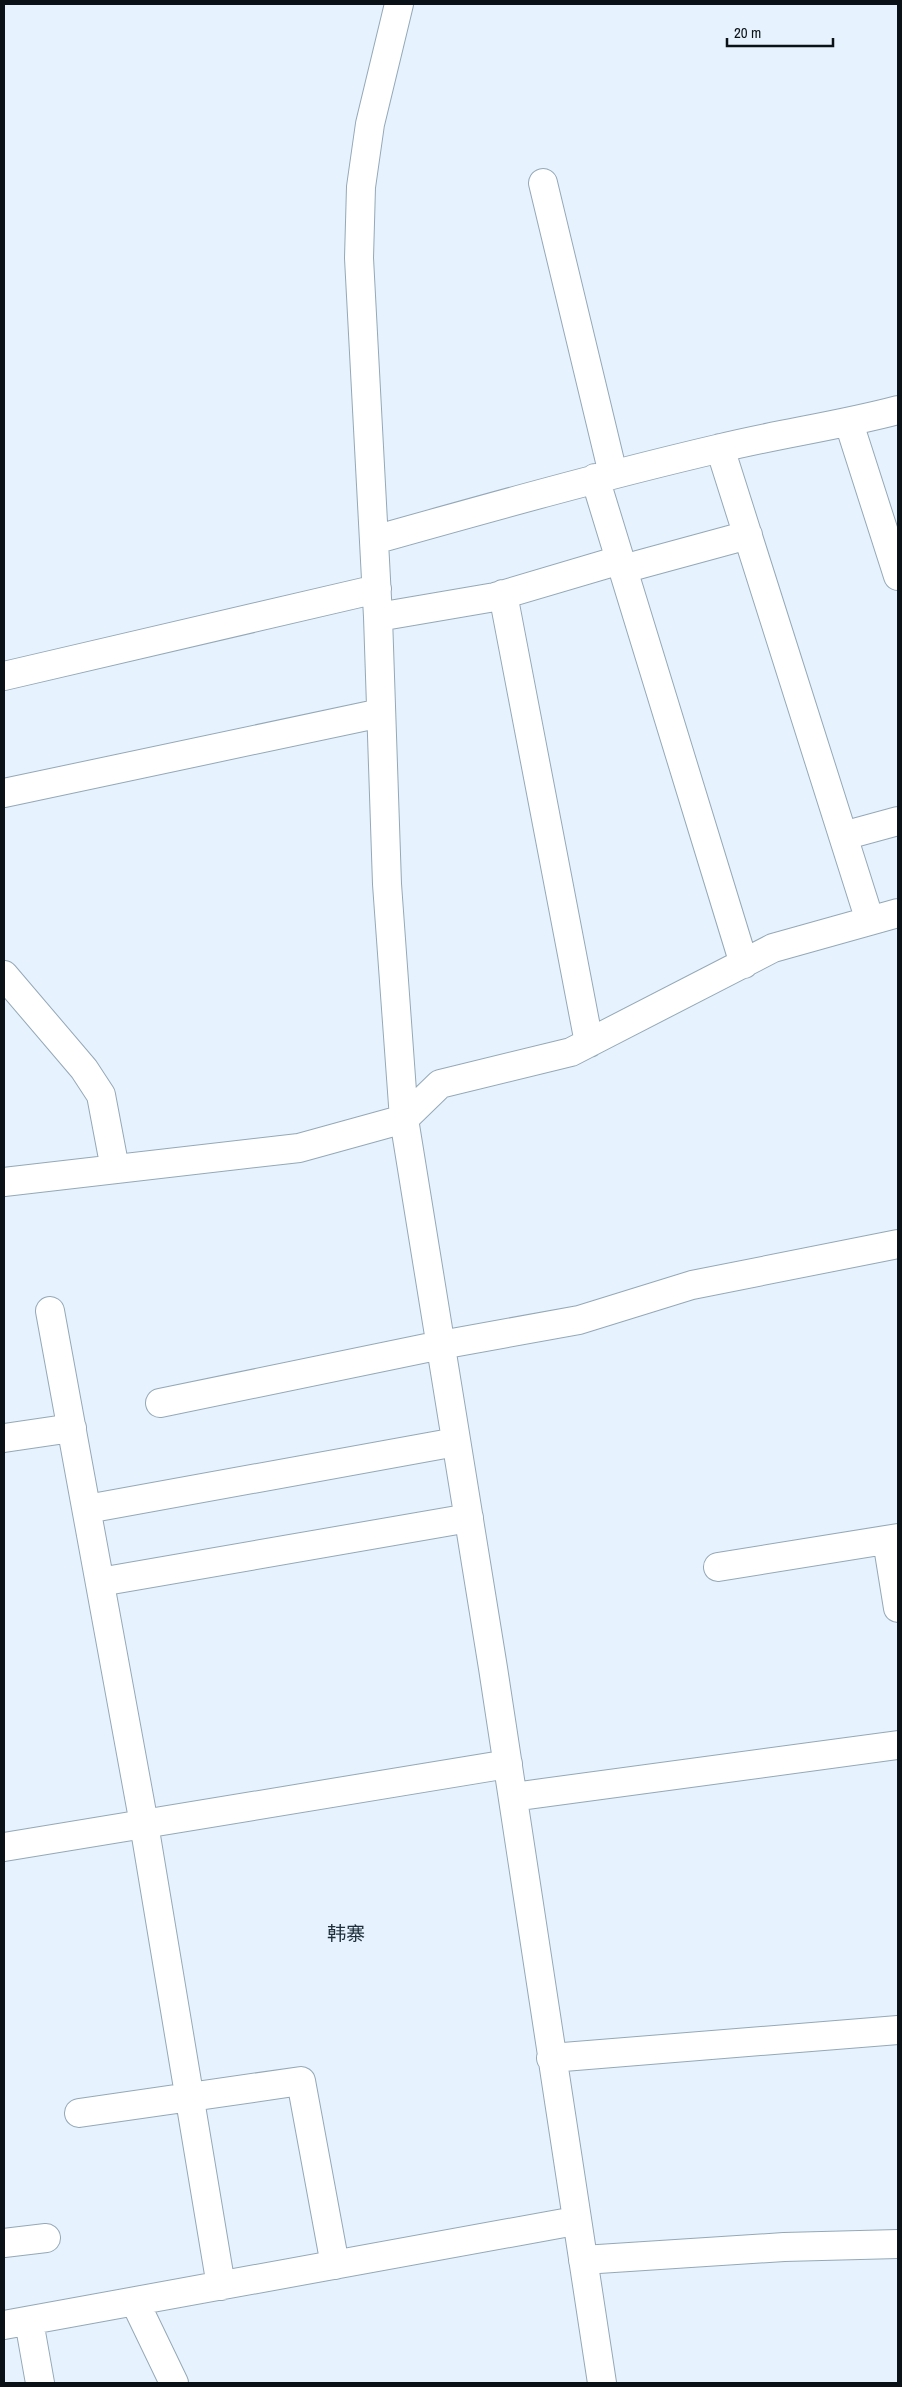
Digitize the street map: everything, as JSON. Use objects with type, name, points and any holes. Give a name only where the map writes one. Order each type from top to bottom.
[{"type":"street","points":[[399,4],[370,124],[361,187],[359,258],[377,589],[387,884],[404,1118],[508,1764],[575,2221],[602,2383]]},
{"type":"street","points":[[543,182],[621,565],[744,964]]},
{"type":"street","points":[[374,540],[604,476],[720,448],[849,423],[898,410]]},
{"type":"street","points":[[849,423],[898,576]]},
{"type":"street","points":[[720,448],[870,921]]},
{"type":"street","points":[[378,617],[503,594],[748,535]]},
{"type":"street","points":[[4,676],[377,589]]},
{"type":"street","points":[[503,594],[589,1043]]},
{"type":"street","points":[[4,794],[381,713]]},
{"type":"street","points":[[843,836],[898,821]]},
{"type":"street","points":[[4,1182],[299,1148],[404,1118],[440,1084],[571,1052],[773,948],[898,913]]},
{"type":"street","points":[[4,976],[84,1069],[101,1095],[115,1169]]},
{"type":"street","points":[[160,1403],[441,1345],[579,1320],[692,1285],[898,1244]]},
{"type":"street","points":[[50,1311],[144,1824],[221,2286]]},
{"type":"street","points":[[4,1438],[72,1428]]},
{"type":"street","points":[[87,1509],[456,1442]]},
{"type":"street","points":[[100,1582],[469,1518]]},
{"type":"street","points":[[718,1567],[893,1539],[898,1608]]},
{"type":"street","points":[[513,1797],[898,1745]]},
{"type":"street","points":[[4,1847],[508,1764]]},
{"type":"street","points":[[551,2058],[898,2030]]},
{"type":"street","points":[[79,2113],[301,2081],[335,2265]]},
{"type":"street","points":[[40,2383],[16,2323],[575,2221]]},
{"type":"street","points":[[4,2243],[46,2238]]},
{"type":"street","points":[[583,2260],[784,2247],[898,2244]]},
{"type":"street","points":[[135,2302],[174,2383]]},
{"type":"district","name":"韩寨","points":[[346,1933]]}]
